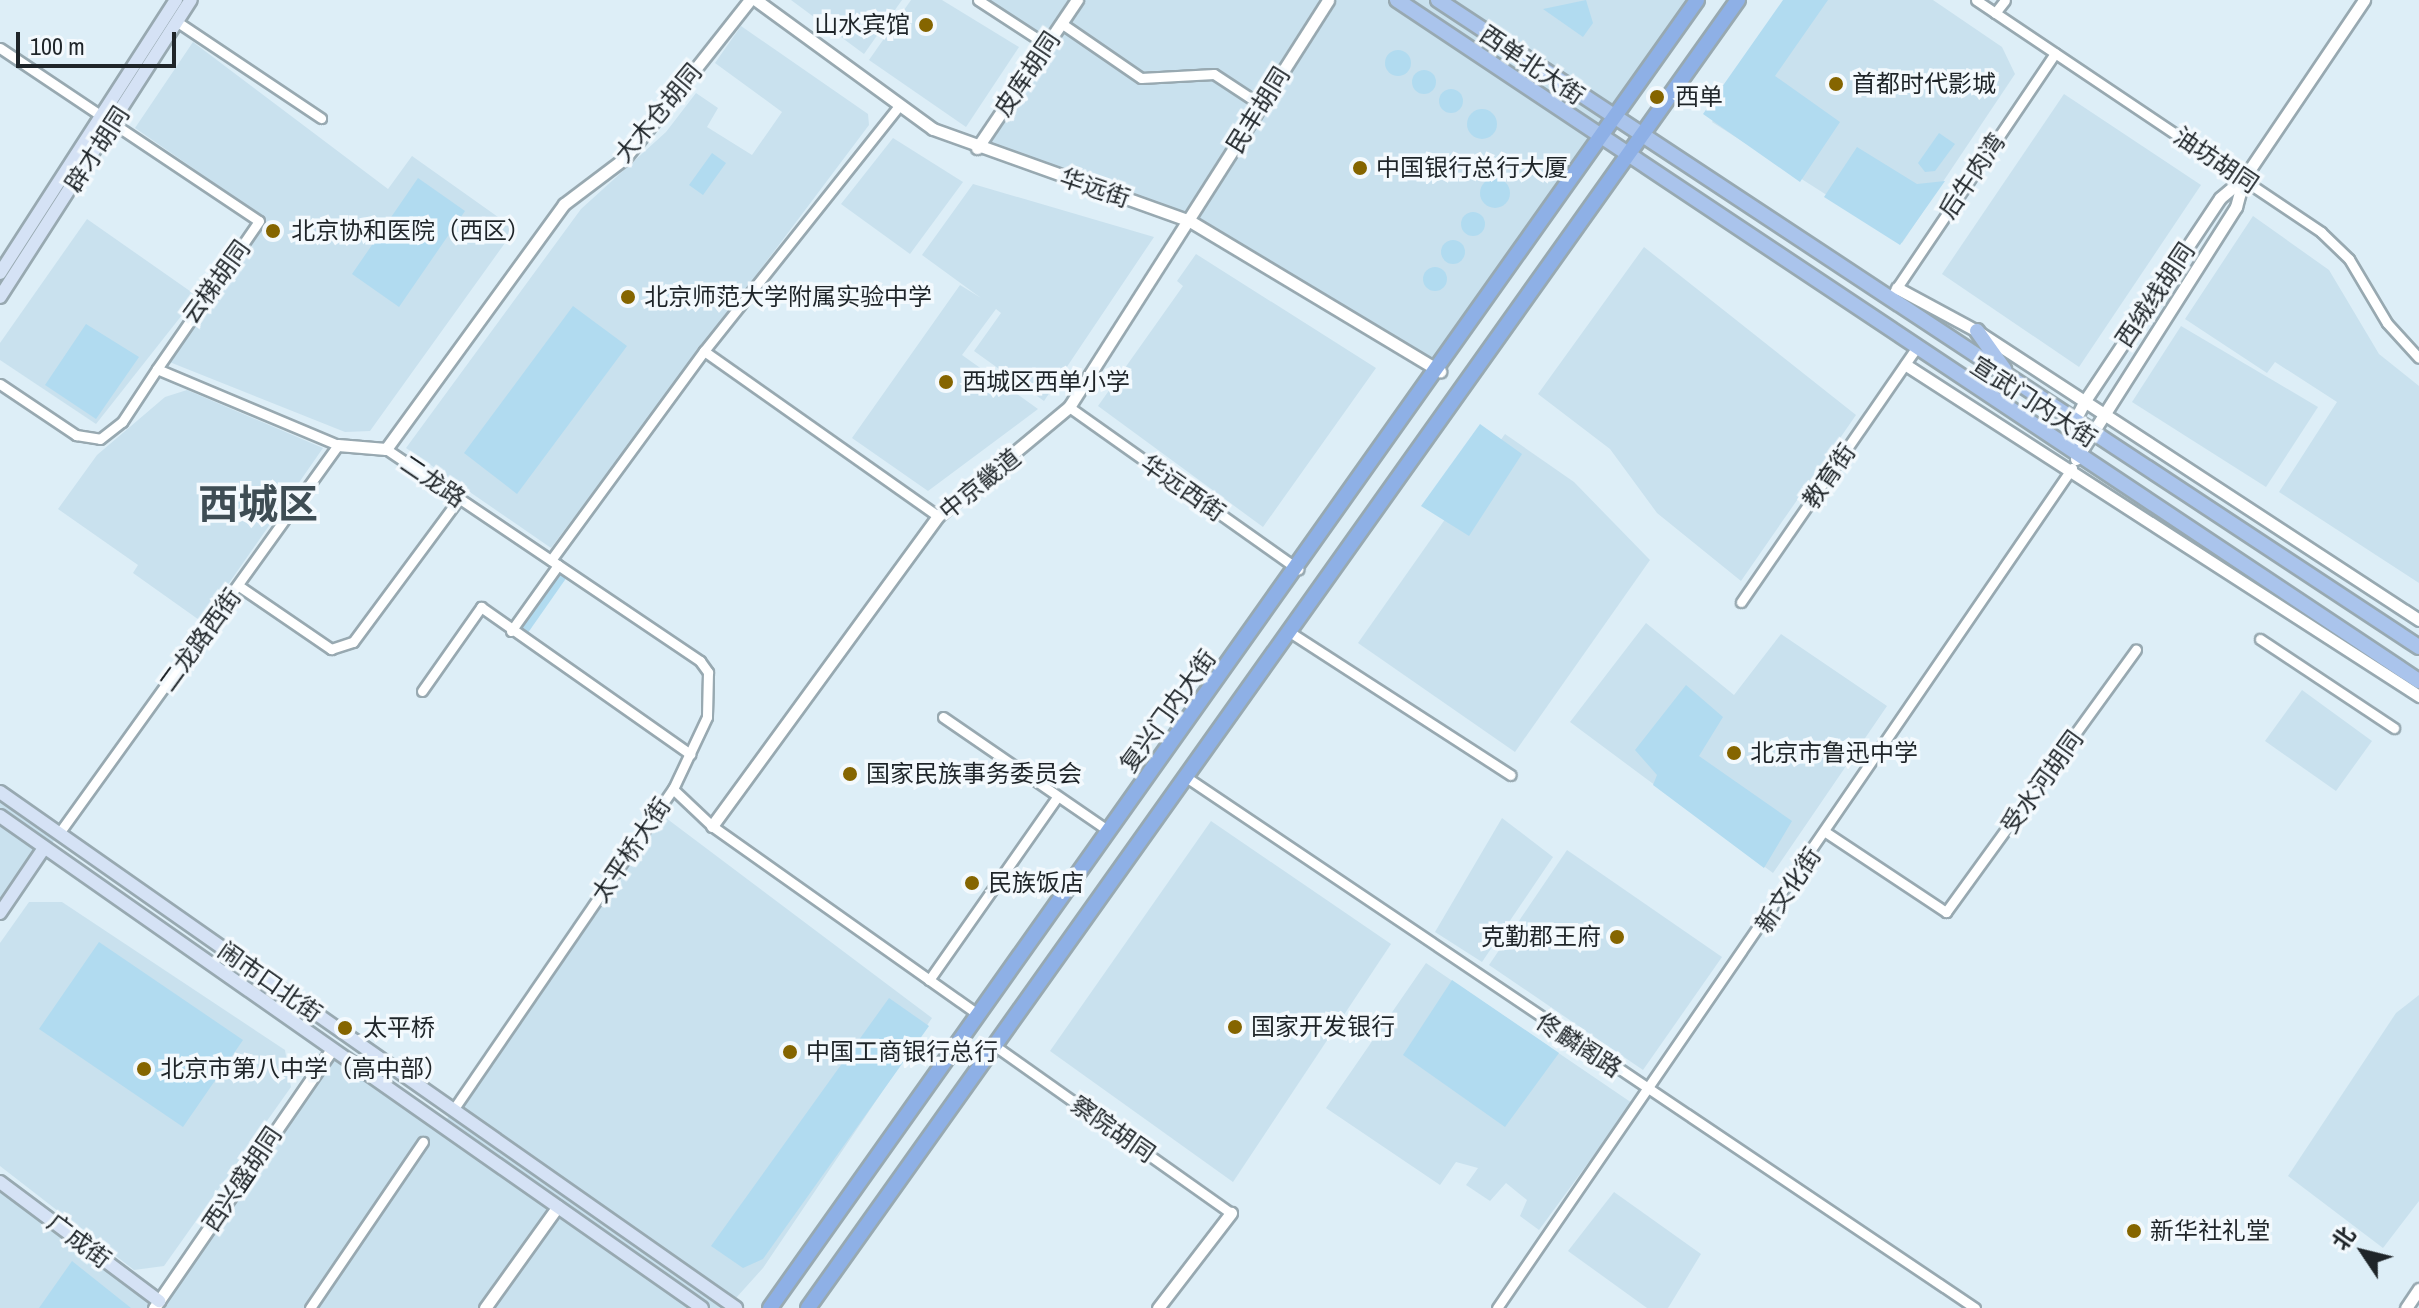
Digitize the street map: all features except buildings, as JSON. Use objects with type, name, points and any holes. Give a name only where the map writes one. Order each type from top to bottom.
[{"type":"highway","name":"复兴门内大街","points":[[770,1308],[1440,371],[1697,0]]},
{"type":"highway","points":[[808,1308],[1738,0]]},
{"type":"main road","name":"辟才胡同","points":[[0,297],[108,120],[176,0]]},
{"type":"main road","name":"辟才胡同","points":[[0,273],[179,23],[191,0]]},
{"type":"main road","name":"西单北大街","points":[[1397,0],[1627,156]]},
{"type":"main road","name":"西单北大街","points":[[1438,0],[1645,131]]},
{"type":"main road","name":"宣武门内大街","points":[[1645,131],[1893,293],[2009,376],[2419,647]]},
{"type":"main road","name":"宣武门内大街","points":[[1627,156],[2075,462],[2419,681]]},
{"type":"main road","points":[[1977,331],[2009,376]]},
{"type":"main road","name":"闹市口北街","points":[[0,792],[455,1107],[736,1308]]},
{"type":"main road","name":"闹市口北街","points":[[0,816],[702,1308]]},
{"type":"main road","points":[[0,913],[44,848]]},
{"type":"main road","points":[[442,1126],[455,1107]]},
{"type":"main road","name":"广成街","points":[[0,1182],[161,1306]]},
{"type":"street","name":"华远街","points":[[753,0],[899,106],[977,148],[1190,221],[1440,371]]},
{"type":"street","name":"大木仓胡同","points":[[386,449],[564,204],[625,158],[753,0]]},
{"type":"street","points":[[978,0],[1047,45]]},
{"type":"street","name":"皮库胡同","points":[[977,148],[1077,0]]},
{"type":"street","name":"民丰胡同","points":[[1190,221],[1328,0]]},
{"type":"street","name":"油坊胡同","points":[[1976,0],[2244,178],[2339,247],[2419,358]]},
{"type":"street","points":[[1995,13],[2005,0]]},
{"type":"street","name":"西绒线胡同","points":[[2075,420],[2220,198],[2244,178],[2364,0]]},
{"type":"street","points":[[179,23],[321,118]]},
{"type":"street","points":[[1061,23],[1141,78],[1214,74],[1261,105]]},
{"type":"street","points":[[0,48],[108,120]]},
{"type":"street","name":"后牛肉湾","points":[[1893,293],[2055,53]]},
{"type":"street","points":[[511,631],[554,563],[704,351],[899,106]]},
{"type":"street","name":"云梯胡同","points":[[108,120],[259,221],[157,369]]},
{"type":"street","name":"西绒线胡同","points":[[2075,462],[2102,412],[2236,207],[2244,178]]},
{"type":"street","name":"中京畿道","points":[[712,826],[938,516],[1069,407],[1190,221]]},
{"type":"street","points":[[1893,293],[1977,331],[2419,620]]},
{"type":"street","name":"教育街","points":[[1741,602],[1915,350]]},
{"type":"street","points":[[704,351],[938,516]]},
{"type":"street","points":[[1906,365],[2075,462],[2419,696]]},
{"type":"street","points":[[0,384],[76,435],[100,439],[122,422],[157,369]]},
{"type":"street","name":"二龙路","points":[[157,369],[338,445],[386,449],[708,672],[707,717],[673,789]]},
{"type":"street","name":"华远西街","points":[[1069,407],[1298,569]]},
{"type":"street","points":[[2075,420],[2075,462]]},
{"type":"street","name":"二龙路西街","points":[[59,833],[338,445]]},
{"type":"street","name":"新文化街","points":[[1497,1308],[1651,1091],[2075,462]]},
{"type":"street","points":[[239,586],[331,649],[353,642],[459,499]]},
{"type":"street","points":[[422,691],[481,607],[690,754]]},
{"type":"street","points":[[1288,631],[1511,775]]},
{"type":"street","points":[[2260,639],[2394,728]]},
{"type":"street","name":"受水河胡同","points":[[1827,833],[1946,912],[2136,650]]},
{"type":"street","points":[[943,717],[1109,831]]},
{"type":"street","name":"佟麟阁路","points":[[1186,777],[1975,1308]]},
{"type":"street","name":"太平桥大街","points":[[455,1107],[673,789],[712,826],[979,1015]]},
{"type":"street","points":[[929,980],[1057,797]]},
{"type":"street","name":"察院胡同","points":[[995,1046],[1231,1213]]},
{"type":"street","name":"西兴盛胡同","points":[[161,1306],[331,1050]]},
{"type":"street","points":[[310,1308],[423,1142]]},
{"type":"street","points":[[485,1308],[558,1206]]},
{"type":"street","points":[[1158,1308],[1231,1213]]},
{"type":"street","points":[[2406,1308],[2419,1289]]},
{"type":"shaded area","points":[[791,0],[902,0],[864,54]]},
{"type":"shaded area","points":[[911,0],[942,0],[1019,47],[966,127],[869,60]]},
{"type":"shaded area","points":[[980,0],[1705,0],[1440,371],[1202,229],[984,151],[1053,48]]},
{"type":"shaded area","points":[[1586,0],[1593,23],[1583,37],[1543,9]]},
{"type":"shaded area","points":[[1783,0],[1828,0],[1775,76],[1840,122],[1800,182],[1703,114]]},
{"type":"shaded area","points":[[1787,0],[1933,0],[2002,47],[2015,74],[1902,243],[1712,122]]},
{"type":"shaded area","name":"北京师范大学附属实验中学","points":[[741,26],[868,114],[869,125],[551,548],[406,448],[581,209],[666,132],[696,93],[718,108],[707,127],[752,155],[782,112],[715,63]]},
{"type":"shaded area","name":"北京协和医院（西区）","points":[[193,42],[388,189],[412,156],[515,229],[370,431],[345,432],[167,361],[254,240],[262,216],[135,128]]},
{"type":"shaded area","points":[[1398,50],[1407,54],[1411,63],[1407,72],[1398,76],[1389,72],[1385,63],[1389,54]]},
{"type":"shaded area","points":[[1424,70],[1433,73],[1436,82],[1433,91],[1424,94],[1415,91],[1412,82],[1415,73]]},
{"type":"shaded area","points":[[1451,89],[1462,96],[1463,101],[1456,112],[1451,113],[1440,106],[1439,101],[1446,90]]},
{"type":"shaded area","points":[[2064,94],[2201,185],[2079,367],[1942,274]]},
{"type":"shaded area","points":[[1482,109],[1493,113],[1497,124],[1493,135],[1482,139],[1471,135],[1467,124],[1471,113]]},
{"type":"shaded area","points":[[1939,133],[1955,144],[1935,171],[1925,172],[1918,163]]},
{"type":"shaded area","points":[[893,138],[963,182],[910,254],[841,204]]},
{"type":"shaded area","points":[[1857,147],[1917,184],[1945,181],[1900,245],[1824,197]]},
{"type":"shaded area","points":[[712,153],[726,163],[703,195],[689,185]]},
{"type":"shaded area","points":[[418,178],[465,211],[399,307],[352,274]]},
{"type":"shaded area","points":[[1495,178],[1506,182],[1510,193],[1506,204],[1495,208],[1484,204],[1480,193],[1484,182]]},
{"type":"shaded area","points":[[973,184],[1154,237],[1044,401],[974,351],[1001,313],[996,309],[962,355],[1038,409],[928,491],[852,438],[960,285],[981,298],[922,255]]},
{"type":"shaded area","points":[[1473,212],[1484,219],[1485,224],[1478,235],[1473,236],[1462,229],[1461,224],[1468,213]]},
{"type":"shaded area","points":[[2253,216],[2329,270],[2379,354],[2419,386],[2419,583],[2279,492],[2337,402],[2275,362],[2267,373],[2185,319]]},
{"type":"shaded area","points":[[87,219],[197,296],[96,424],[0,360],[0,343]]},
{"type":"shaded area","points":[[1453,240],[1462,243],[1465,252],[1462,261],[1453,264],[1444,261],[1441,252],[1444,243]]},
{"type":"shaded area","points":[[1644,247],[1856,415],[1741,581],[1657,513],[1610,449],[1538,394]]},
{"type":"shaded area","points":[[1196,254],[1376,368],[1263,527],[1098,406],[1183,286],[1177,281]]},
{"type":"shaded area","points":[[1435,267],[1444,270],[1447,279],[1444,288],[1435,291],[1426,288],[1423,279],[1426,270]]},
{"type":"shaded area","points":[[573,306],[627,346],[517,494],[464,453]]},
{"type":"shaded area","points":[[86,324],[139,357],[96,419],[45,385]]},
{"type":"shaded area","points":[[2181,326],[2318,407],[2266,487],[2132,402]]},
{"type":"shaded area","points":[[187,390],[323,448],[202,622],[133,573],[138,565],[58,509],[97,455],[165,397]]},
{"type":"shaded area","points":[[1480,424],[1522,454],[1469,536],[1421,506]]},
{"type":"shaded area","points":[[1505,434],[1574,482],[1650,560],[1515,752],[1358,643]]},
{"type":"shaded area","points":[[560,571],[567,577],[525,637],[517,631]]},
{"type":"shaded area","name":"北京市鲁迅中学","points":[[1646,623],[1734,695],[1781,634],[1887,706],[1773,873],[1570,722]]},
{"type":"shaded area","points":[[1686,685],[1723,717],[1699,756],[1792,821],[1764,868],[1653,785],[1657,775],[1635,750]]},
{"type":"shaded area","points":[[2302,690],[2372,741],[2336,791],[2265,741]]},
{"type":"shaded area","points":[[0,786],[59,833],[0,918]]},
{"type":"shaded area","points":[[662,815],[932,1018],[763,1268],[727,1308],[0,1308],[0,1182],[159,1300],[331,1050],[442,1126]]},
{"type":"shaded area","points":[[1502,818],[1553,857],[1482,962],[1435,932]]},
{"type":"shaded area","points":[[1211,821],[1391,944],[1233,1182],[1050,1051]]},
{"type":"shaded area","points":[[1567,850],[1722,957],[1643,1070],[1489,965]]},
{"type":"shaded area","name":"北京市第八中学（高中部）","points":[[29,902],[62,902],[285,1050],[291,1087],[164,1266],[134,1270],[0,1166],[0,943]]},
{"type":"shaded area","points":[[99,942],[243,1040],[183,1127],[39,1029]]},
{"type":"shaded area","points":[[1426,963],[1632,1103],[1539,1230],[1520,1216],[1527,1200],[1506,1183],[1490,1201],[1466,1185],[1478,1168],[1456,1162],[1440,1185],[1326,1108]]},
{"type":"shaded area","points":[[1452,980],[1559,1053],[1505,1127],[1403,1055]]},
{"type":"shaded area","points":[[2419,995],[2419,1201],[2383,1248],[2288,1176],[2396,1013]]},
{"type":"shaded area","points":[[889,998],[929,1026],[763,1259],[743,1268],[711,1246]]},
{"type":"shaded area","points":[[1614,1192],[1701,1254],[1668,1308],[1647,1308],[1568,1251]]},
{"type":"shaded area","points":[[72,1261],[131,1308],[39,1308]]},
{"type":"place","name":"山水宾馆","points":[[926,25]]},
{"type":"place","name":"首都时代影城","points":[[1836,84]]},
{"type":"place","name":"西单","points":[[1657,97]]},
{"type":"place","name":"中国银行总行大厦","points":[[1360,168]]},
{"type":"place","name":"北京协和医院（西区）","points":[[273,231]]},
{"type":"place","name":"北京师范大学附属实验中学","points":[[628,297]]},
{"type":"place","name":"西城区西单小学","points":[[946,382]]},
{"type":"place","name":"北京市鲁迅中学","points":[[1734,753]]},
{"type":"place","name":"国家民族事务委员会","points":[[850,774]]},
{"type":"place","name":"民族饭店","points":[[972,883]]},
{"type":"place","name":"克勤郡王府","points":[[1617,937]]},
{"type":"place","name":"国家开发银行","points":[[1235,1027]]},
{"type":"place","name":"太平桥","points":[[345,1028]]},
{"type":"place","name":"中国工商银行总行","points":[[790,1052]]},
{"type":"place","name":"北京市第八中学（高中部）","points":[[144,1069]]},
{"type":"place","name":"新华社礼堂","points":[[2134,1231]]},
{"type":"district","name":"西城区","points":[[258,504]]}]
